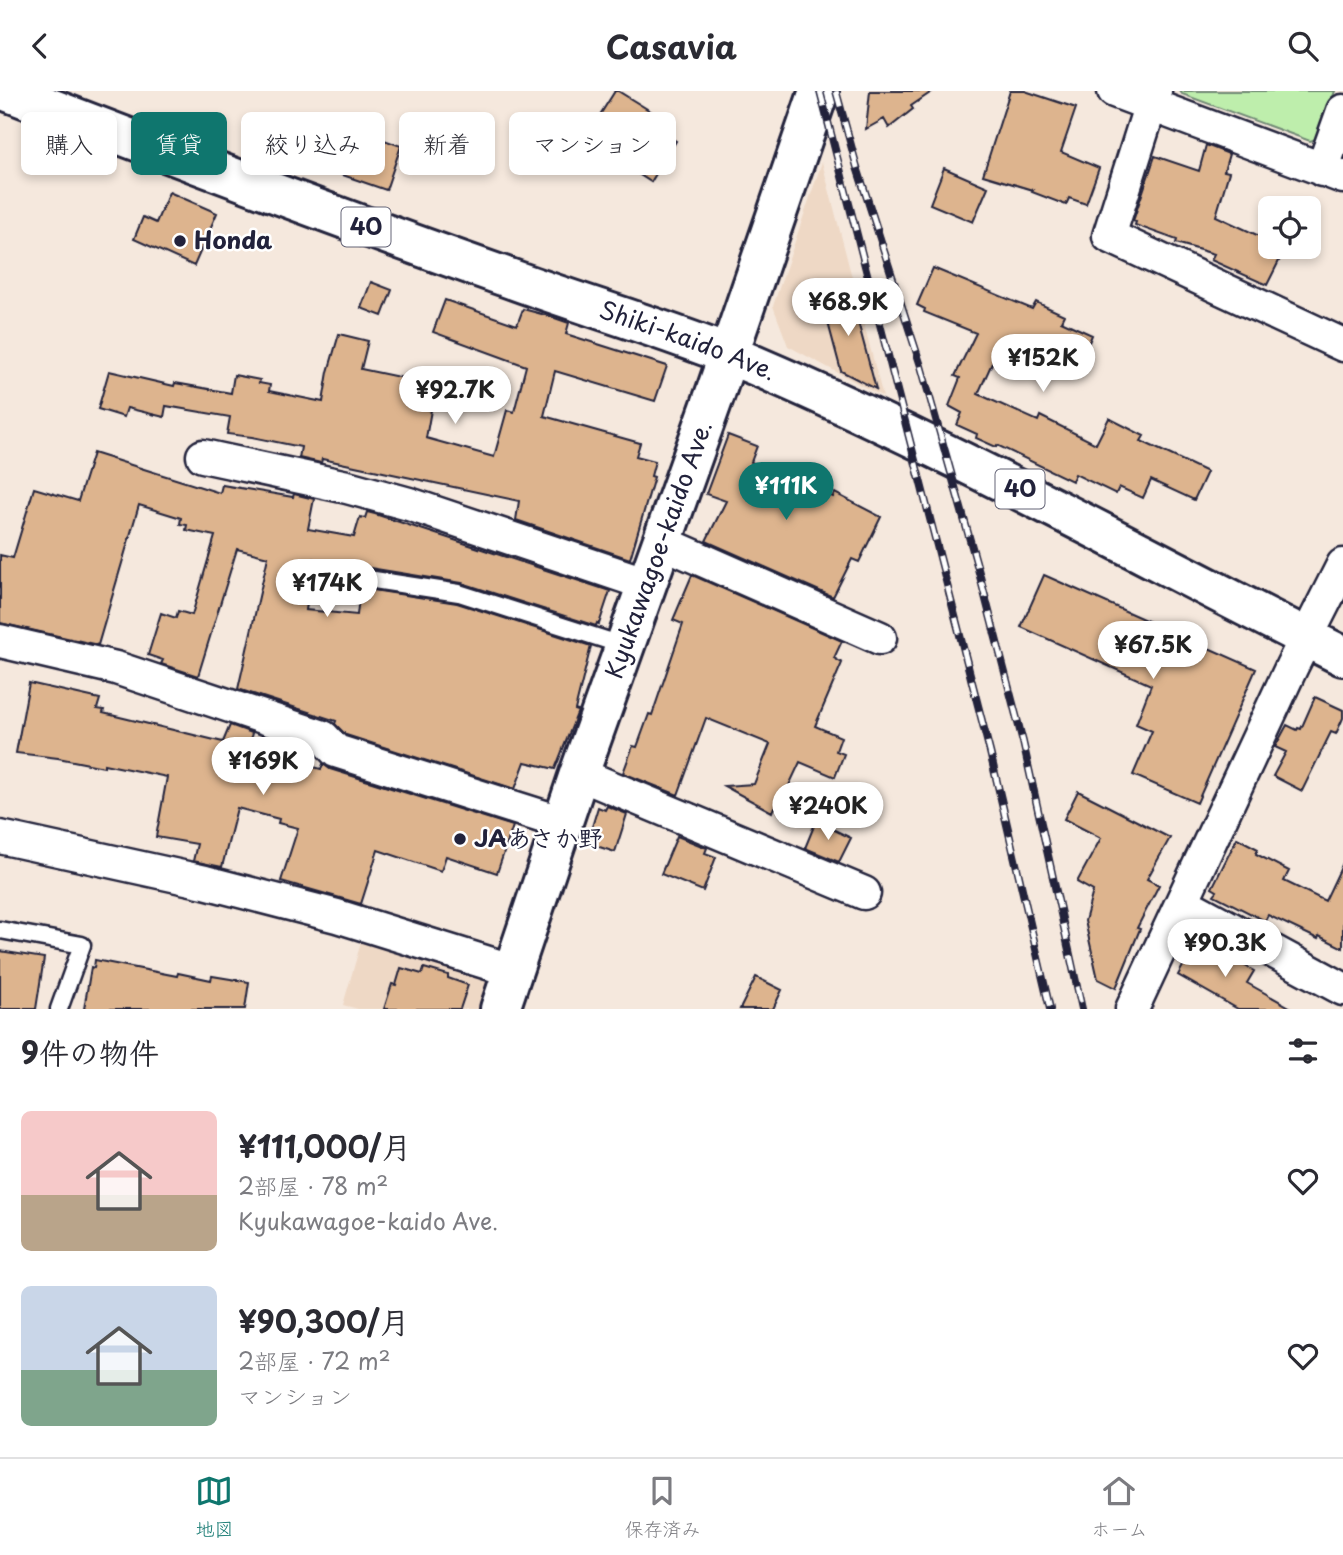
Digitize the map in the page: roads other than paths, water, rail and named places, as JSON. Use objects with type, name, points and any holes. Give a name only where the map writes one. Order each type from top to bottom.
[{"type":"main road","name":"Shiki-kaido Ave.","points":[[6,91],[250,186],[511,279],[690,339],[791,381],[1024,491],[1343,656]]},
{"type":"main road","name":"Kyukawagoe-kaido Ave.","points":[[500,1009],[579,774],[819,91]]},
{"type":"street","points":[[1114,91],[1153,98],[1332,174],[1343,111]]},
{"type":"street","points":[[1153,98],[1109,236],[1343,345]]},
{"type":"street","points":[[203,456],[347,487],[409,504],[647,584]]},
{"type":"street","points":[[662,542],[880,638]]},
{"type":"street","points":[[1132,1009],[1306,637],[1343,565]]},
{"type":"street","points":[[0,641],[116,668],[323,737],[336,751],[563,823]]},
{"type":"street","points":[[579,774],[864,893]]},
{"type":"street","points":[[0,837],[205,882],[337,916],[514,971]]},
{"type":"street","points":[[1182,902],[1343,989]]},
{"type":"lane","points":[[348,576],[460,593],[625,646]]},
{"type":"lane","points":[[0,930],[82,945],[59,1009]]},
{"type":"railway","points":[[820,91],[990,752],[1050,1009]]},
{"type":"railway","points":[[836,91],[857,167],[921,366],[977,565],[1023,742],[1082,1009]]},
{"type":"place","name":"Honda","points":[[180,241]]},
{"type":"place","name":"JAあさか野","points":[[460,839]]}]
